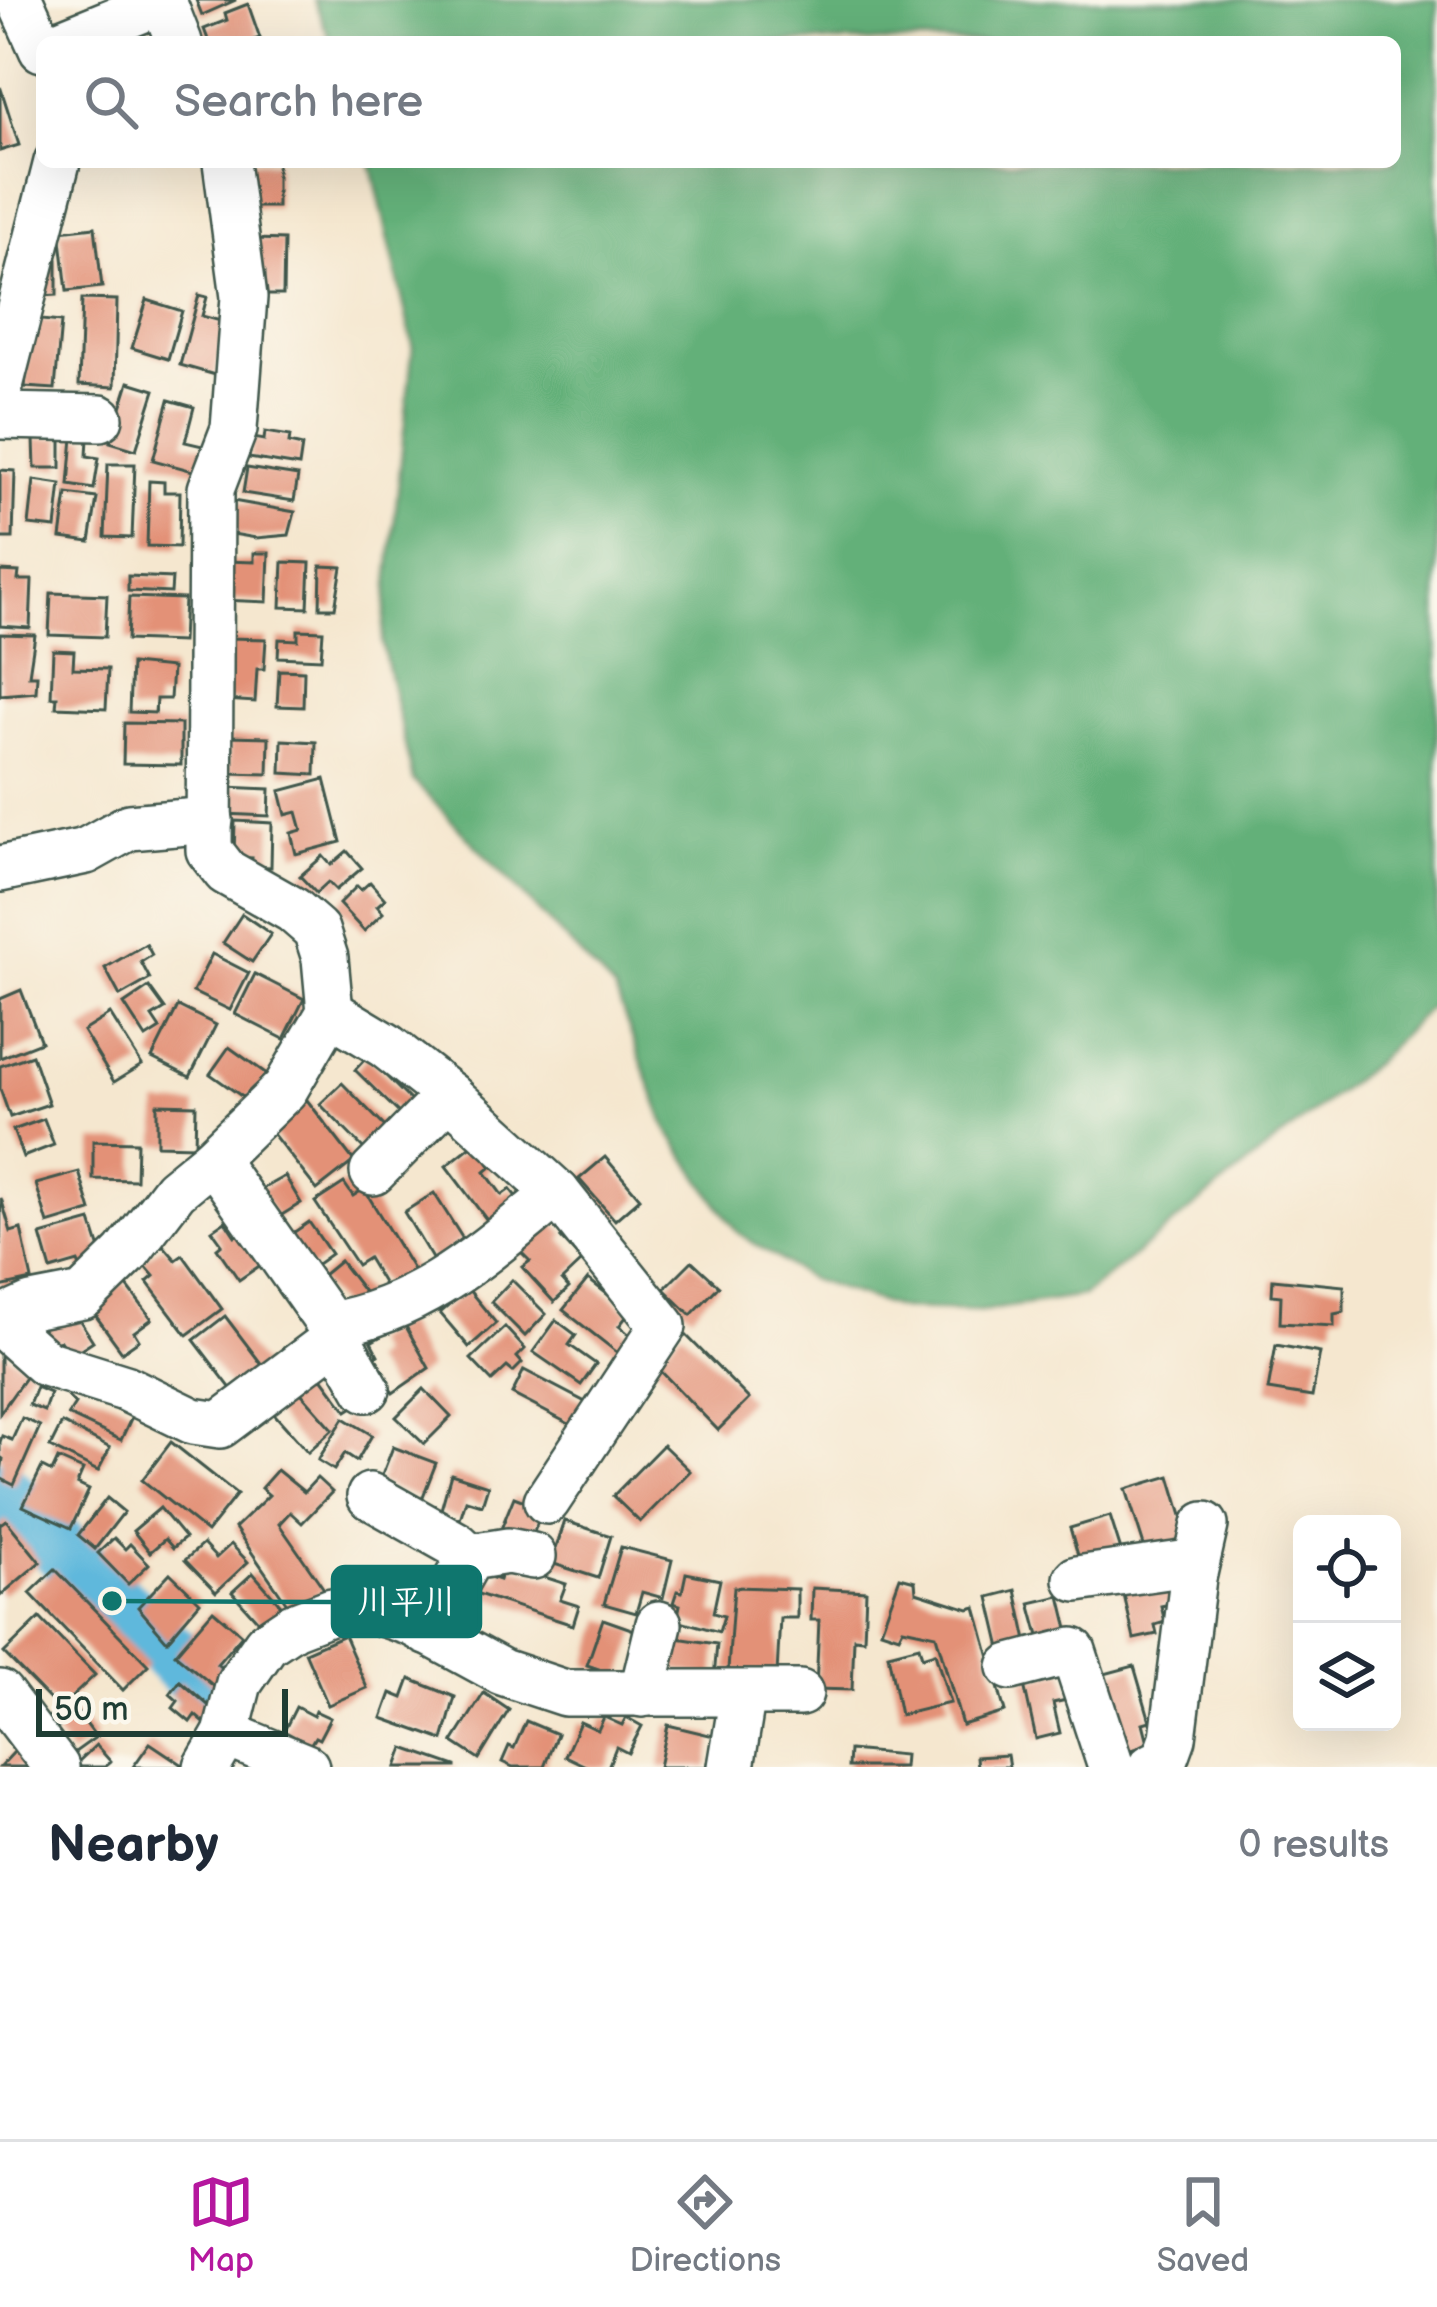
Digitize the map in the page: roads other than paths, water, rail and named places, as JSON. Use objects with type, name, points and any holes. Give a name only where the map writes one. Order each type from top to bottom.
[{"type":"street","points":[[20,0],[36,36]]},
{"type":"street","points":[[77,36],[163,1],[177,36]]},
{"type":"street","points":[[0,386],[55,168]]},
{"type":"street","points":[[227,168],[244,297],[234,429],[211,489],[209,850],[226,872],[293,910],[316,930],[325,958],[331,1012],[285,1089],[175,1190],[126,1254],[83,1296],[31,1306],[0,1322],[45,1364],[125,1388],[193,1421],[220,1425],[333,1332],[451,1280],[557,1193]]},
{"type":"street","points":[[0,416],[100,418]]},
{"type":"street","points":[[0,869],[86,851],[129,827],[210,820]]},
{"type":"street","points":[[331,1012],[385,1045],[449,1095],[557,1193],[663,1326],[547,1502]]},
{"type":"street","points":[[373,1172],[449,1095]]},
{"type":"street","points":[[213,1159],[367,1389]]},
{"type":"street","points":[[370,1496],[470,1557]]},
{"type":"street","points":[[1077,1579],[1200,1544],[1173,1738],[1165,1760],[1151,1767]]},
{"type":"street","points":[[470,1557],[508,1551],[533,1556]]},
{"type":"street","points":[[427,1632],[470,1557]]},
{"type":"street","points":[[306,1767],[217,1750],[239,1683],[266,1644],[293,1626],[332,1611],[374,1610],[502,1672],[565,1693],[800,1693]]},
{"type":"street","points":[[642,1694],[659,1624]]},
{"type":"street","points":[[1011,1667],[1073,1651],[1111,1767]]},
{"type":"street","points":[[0,1693],[56,1767]]},
{"type":"street","points":[[731,1767],[743,1694]]},
{"type":"waterway","points":[[0,1490],[216,1698]]},
{"type":"place","name":"川平川","points":[[112,1601]]}]
